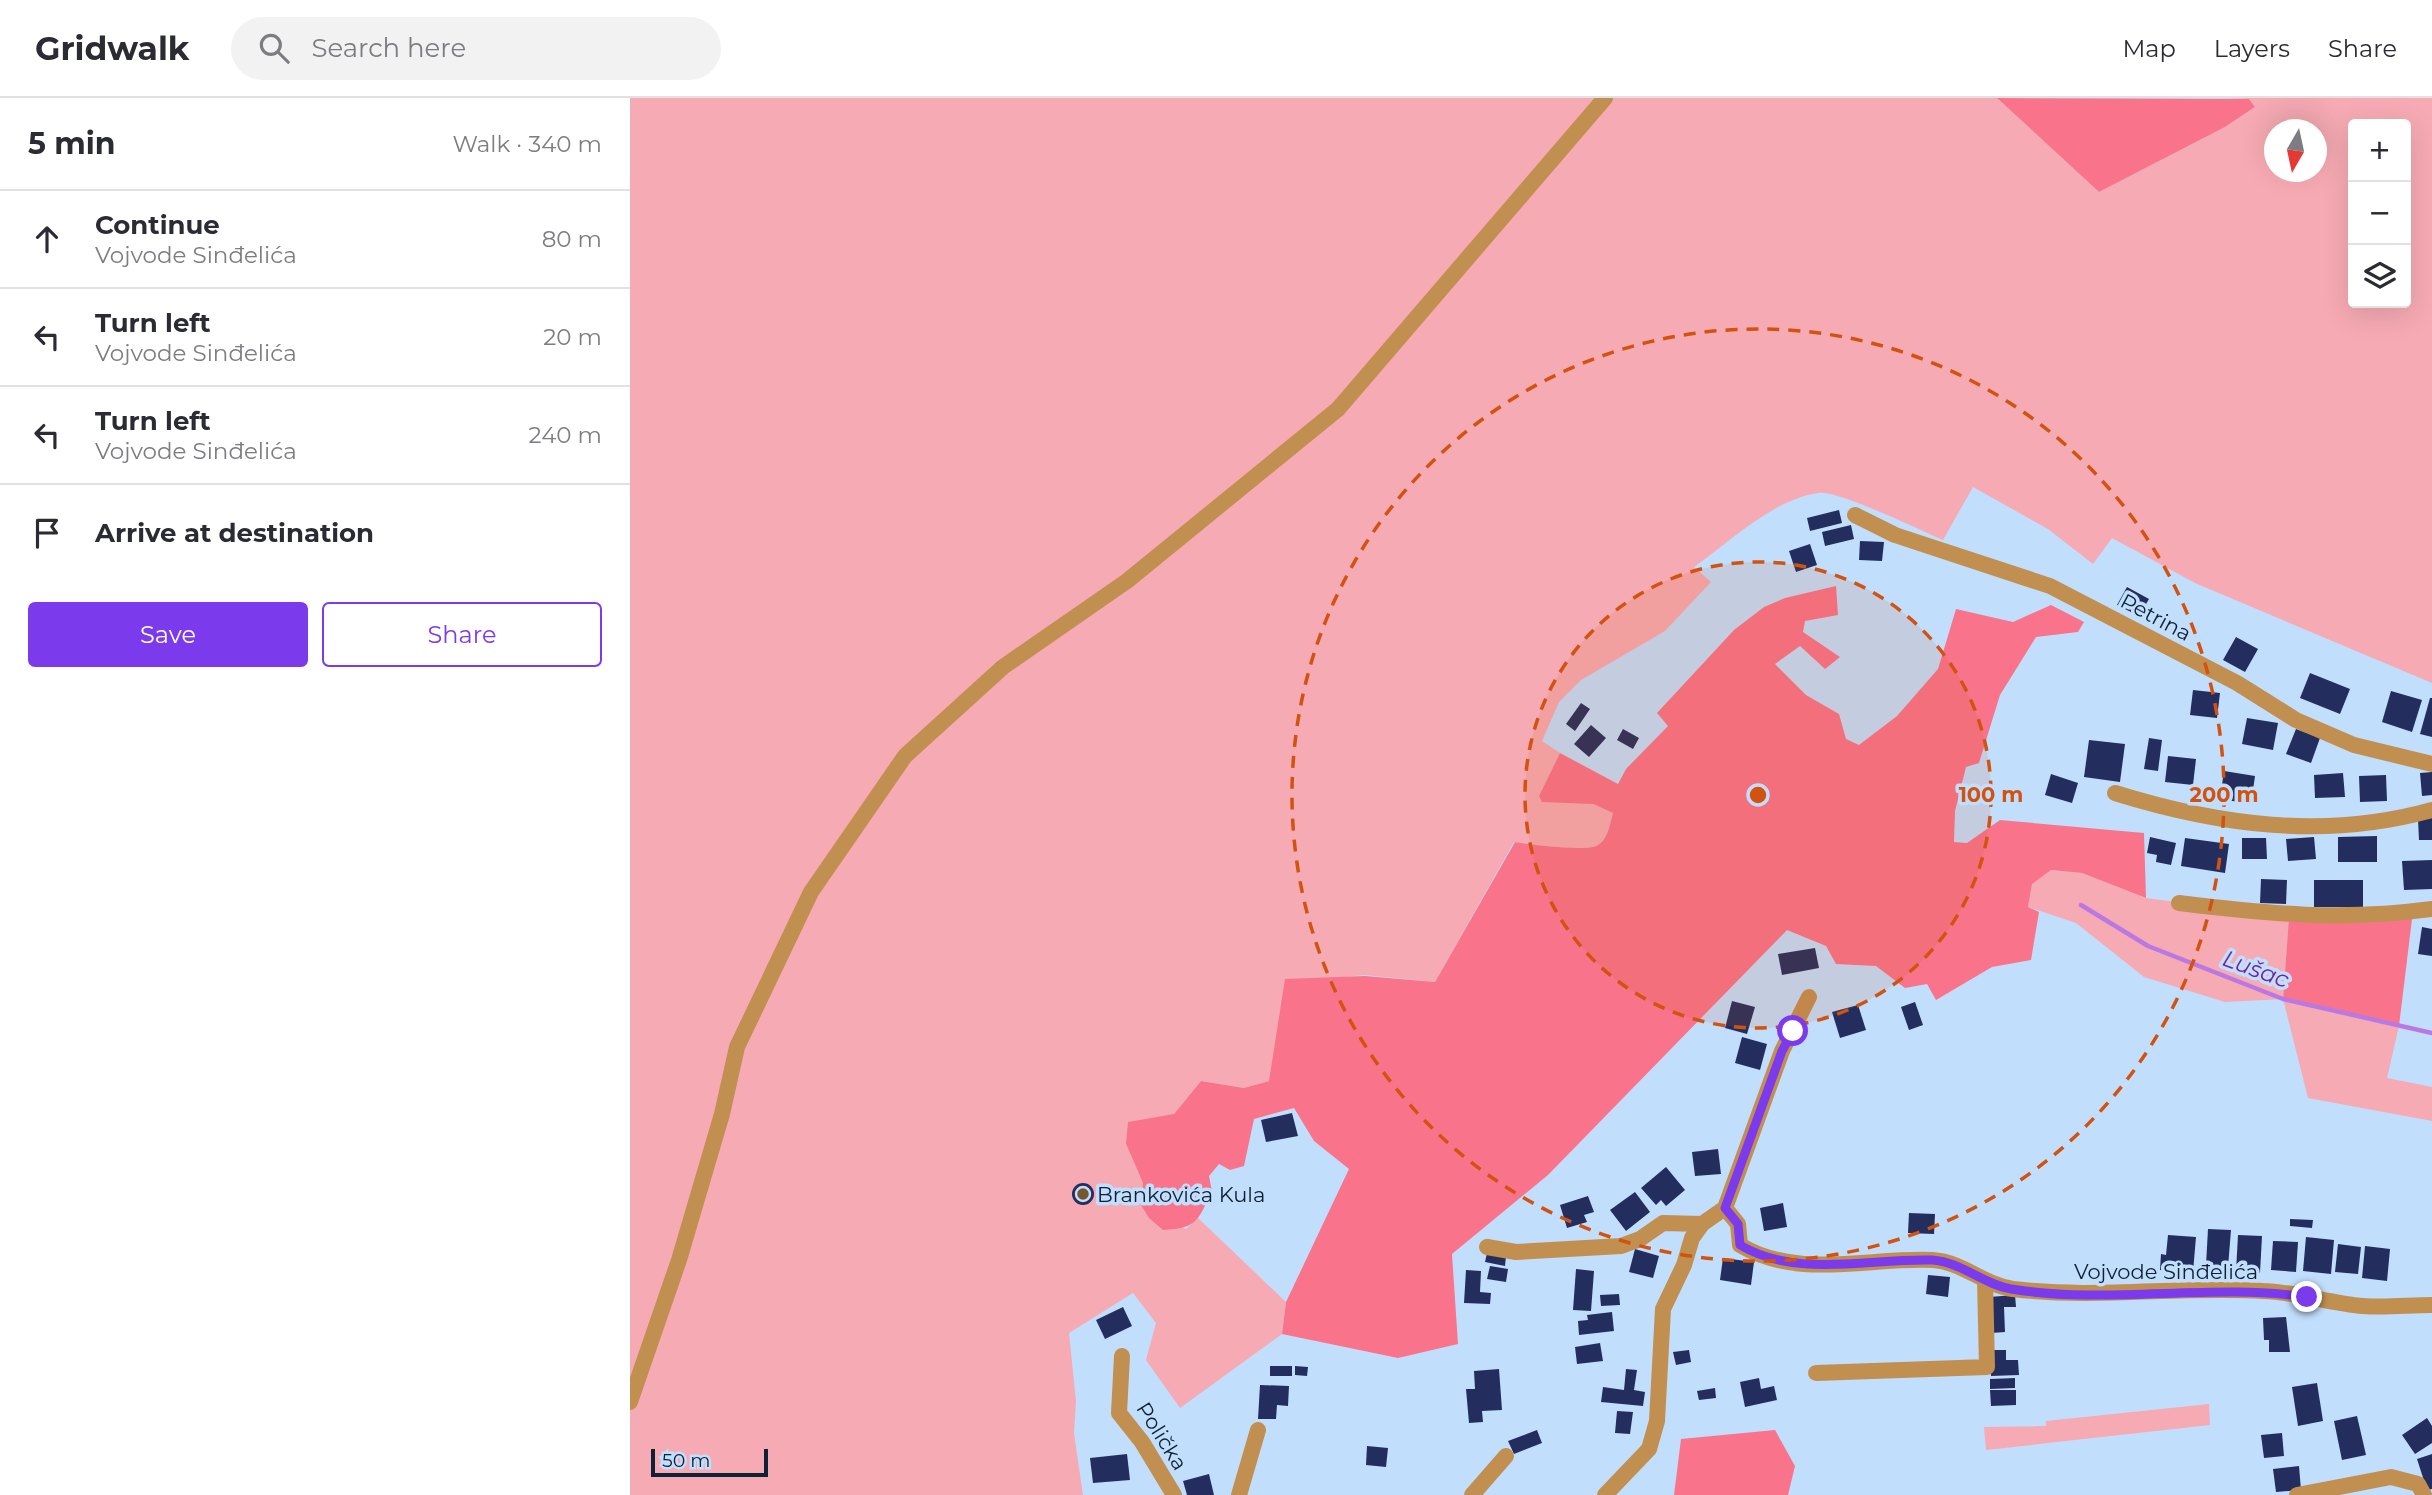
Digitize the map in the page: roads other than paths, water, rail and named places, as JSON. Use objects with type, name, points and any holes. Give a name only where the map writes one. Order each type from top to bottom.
[{"type":"street","points":[[630,1402],[679,1260],[722,1114],[737,1047],[811,892],[905,756],[1003,667],[1127,581],[1338,409],[1605,98]]},
{"type":"street","name":"Petrina","points":[[1854,516],[1895,535],[2050,586],[2237,683],[2297,720],[2354,745],[2432,764]]},
{"type":"street","points":[[2115,793],[2173,811],[2221,820],[2293,827],[2354,825],[2432,810]]},
{"type":"street","points":[[2179,903],[2290,917],[2381,915],[2432,909]]},
{"type":"street","points":[[1605,1495],[1648,1449],[1658,1409],[1662,1309],[1684,1265],[1692,1238],[1702,1224],[1725,1208],[1782,1051],[1809,997]]},
{"type":"street","name":"Vojvode Sinđelića","points":[[1725,1208],[1738,1224],[1740,1245],[1779,1262],[1823,1264],[1936,1261],[1960,1266],[2009,1289],[2074,1293],[2263,1291],[2364,1307],[2432,1305]]},
{"type":"street","points":[[1488,1247],[1516,1252],[1621,1246],[1640,1239],[1663,1223],[1702,1224]]},
{"type":"street","points":[[1816,1373],[1987,1367],[1985,1280]]},
{"type":"street","name":"Polička","points":[[1122,1356],[1119,1413],[1142,1442],[1174,1495]]},
{"type":"street","points":[[1239,1495],[1258,1430]]},
{"type":"street","points":[[1472,1495],[1506,1456]]},
{"type":"street","points":[[2297,1495],[2391,1477],[2418,1484],[2424,1495]]},
{"type":"waterway","name":"Lušac","points":[[2081,905],[2148,946],[2283,999],[2432,1033]]},
{"type":"place","name":"Brankovića Kula","points":[[1083,1194]]}]
